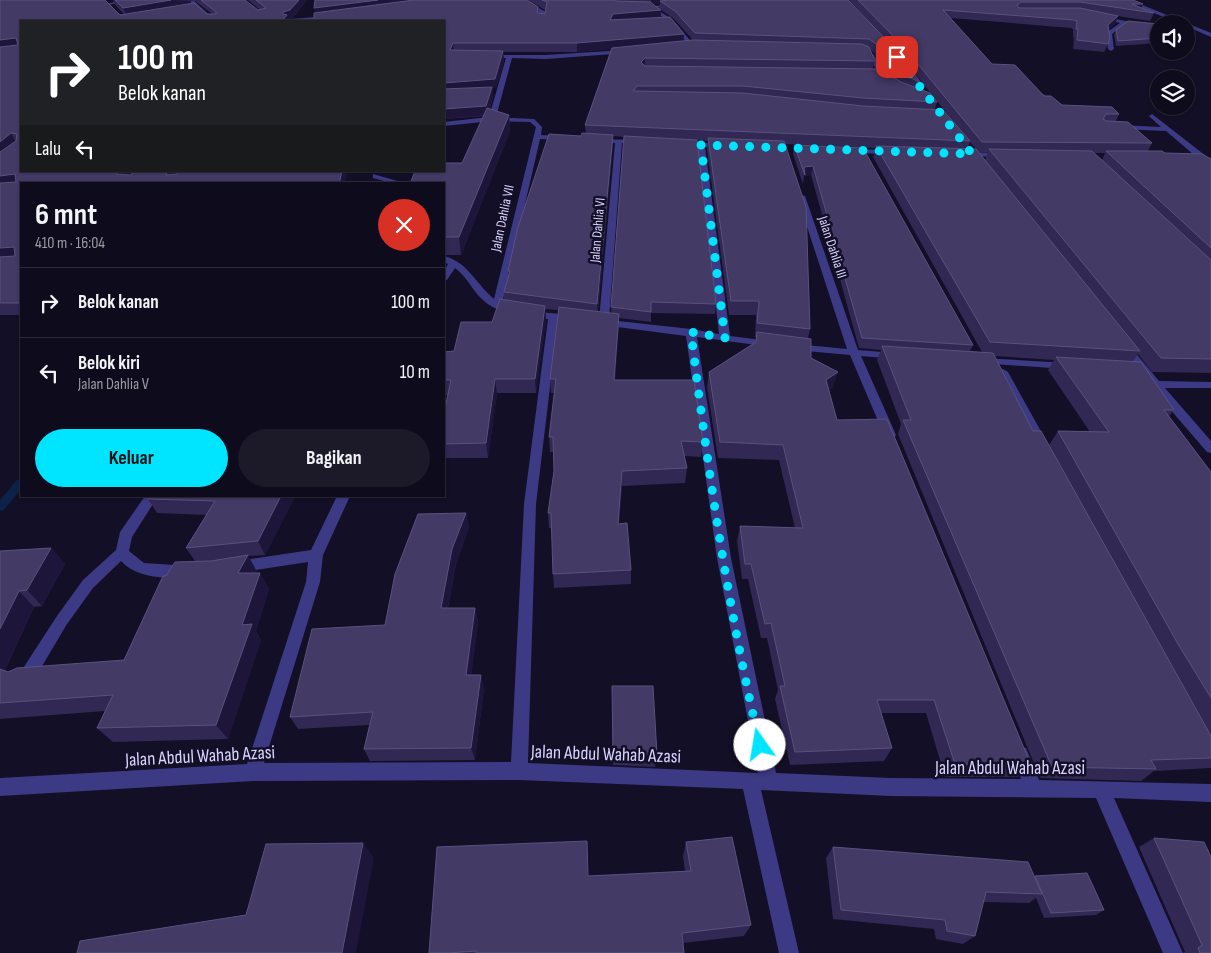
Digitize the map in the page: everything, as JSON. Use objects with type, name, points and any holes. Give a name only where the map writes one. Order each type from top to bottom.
[{"type":"street","points":[[106,2],[132,0]]},
{"type":"street","points":[[190,0],[213,20]]},
{"type":"street","points":[[521,0],[544,13],[542,20]]},
{"type":"street","points":[[643,7],[707,0]]},
{"type":"street","points":[[1126,0],[1163,15]]},
{"type":"street","points":[[106,2],[113,9]]},
{"type":"street","points":[[651,7],[672,21],[690,45]]},
{"type":"street","points":[[189,9],[198,8]]},
{"type":"street","points":[[299,20],[334,16]]},
{"type":"street","points":[[1096,16],[1123,23],[1150,24]]},
{"type":"street","points":[[662,22],[672,21]]},
{"type":"street","points":[[1111,49],[1109,33],[1123,23]]},
{"type":"street","points":[[1195,28],[1211,35]]},
{"type":"street","points":[[681,46],[700,45]]},
{"type":"street","points":[[860,49],[866,50],[872,55],[880,74],[892,82]]},
{"type":"street","points":[[481,56],[510,57],[633,51]]},
{"type":"street","points":[[492,119],[498,92],[510,57]]},
{"type":"street","points":[[870,74],[880,74]]},
{"type":"street","points":[[489,92],[498,92]]},
{"type":"street","points":[[1152,116],[1202,158]]},
{"type":"street","points":[[445,124],[492,119],[532,120],[539,127],[538,137],[574,139]]},
{"type":"street","points":[[1111,127],[1167,128]]},
{"type":"street","name":"Jalan Dahlia VII","points":[[497,306],[526,175],[538,137]]},
{"type":"street","points":[[592,140],[646,142]]},
{"type":"street","name":"Jalan Dahlia VI","points":[[604,322],[618,141]]},
{"type":"street","points":[[673,144],[729,147]]},
{"type":"street","points":[[964,144],[975,158]]},
{"type":"street","points":[[701,145],[725,338]]},
{"type":"street","points":[[844,151],[903,152]]},
{"type":"street","points":[[864,151],[869,160]]},
{"type":"street","points":[[952,154],[975,158],[1011,156]]},
{"type":"street","points":[[1205,168],[1193,158],[1211,158]]},
{"type":"street","points":[[376,176],[397,182]]},
{"type":"street","name":"Jalan Dahlia III","points":[[798,187],[854,353],[894,444]]},
{"type":"street","points":[[445,275],[449,261],[464,268],[476,287],[497,306],[554,316],[691,332],[725,338],[854,353],[902,356]]},
{"type":"street","points":[[519,771],[530,504],[554,316]]},
{"type":"street","points":[[691,332],[720,548],[743,673],[788,953]]},
{"type":"street","points":[[1120,340],[1140,371],[1154,384],[1211,449]]},
{"type":"street","points":[[975,357],[997,362],[1076,367]]},
{"type":"street","points":[[997,362],[1049,458]]},
{"type":"street","points":[[1154,384],[1211,385]]},
{"type":"street","points":[[26,678],[62,620],[88,584],[122,552],[125,536],[151,497]]},
{"type":"street","points":[[253,772],[313,582],[316,555],[344,497]]},
{"type":"street","points":[[122,552],[127,560],[144,570],[195,570]]},
{"type":"street","points":[[221,569],[316,555]]},
{"type":"street","points":[[1015,744],[1034,789]]},
{"type":"street","name":"Jalan Abdul Wahab Azasi","points":[[0,787],[253,772],[519,771],[892,787],[1101,789],[1211,793]]},
{"type":"street","points":[[1101,789],[1173,953]]},
{"type":"building","points":[[0,0],[105,0],[120,15],[194,3],[207,14],[216,14],[201,0],[245,0],[258,10],[266,8],[256,0],[299,0],[290,10],[283,12],[283,14],[287,15],[283,20],[20,20],[20,172],[117,172],[116,174],[131,175],[132,172],[168,172],[166,175],[177,174],[178,172],[342,172],[339,182],[20,182],[20,303],[0,303],[0,257],[15,256],[14,247],[0,248],[0,183],[16,182],[15,174],[0,176],[0,152],[16,141],[17,134],[11,133],[0,142],[0,47],[18,45],[16,38],[0,40]]},
{"type":"building","points":[[115,0],[171,0],[123,8]]},
{"type":"building","points":[[315,0],[378,0],[314,8]]},
{"type":"building","points":[[414,0],[527,0],[538,7],[537,13],[545,14],[547,2],[542,0],[650,2],[661,10],[613,14],[610,20],[670,17],[684,34],[577,43],[453,43],[450,50],[503,51],[495,79],[445,83],[445,20],[314,20],[314,13]]},
{"type":"building","points":[[848,0],[896,50],[921,83],[890,67],[876,44],[869,39],[695,33],[675,11],[660,1]]},
{"type":"building","points":[[858,0],[1133,0],[1143,4],[1132,4],[1154,13],[1080,2],[1021,2],[1017,5],[1019,8],[1080,8],[1118,16],[1108,25],[1110,38],[1108,44],[1077,40],[1077,21],[1074,20],[943,10],[992,64],[1015,65],[1044,96],[1051,96],[1062,105],[1112,107],[1119,114],[1106,114],[1103,119],[1107,121],[1128,122],[1152,143],[982,142],[903,46]]},
{"type":"building","points":[[1128,21],[1150,23],[1150,39],[1118,41],[1116,30]]},
{"type":"building","points":[[692,40],[862,44],[869,47],[875,61],[645,58],[641,62],[645,66],[880,69],[901,82],[930,93],[937,102],[863,98],[743,86],[637,86],[633,91],[743,93],[863,106],[943,110],[970,141],[585,125],[612,48]]},
{"type":"building","points":[[492,87],[486,106],[445,109],[445,89]]},
{"type":"building","points":[[487,108],[509,115],[459,237],[445,237],[445,182],[411,182],[415,172],[445,172],[445,163],[462,163]]},
{"type":"building","points":[[582,133],[613,135],[597,304],[504,292],[518,227],[549,134],[581,136]]},
{"type":"building","points":[[624,136],[697,140],[716,304],[651,302],[651,312],[611,307]]},
{"type":"building","points":[[708,138],[784,141],[806,207],[810,329],[757,323],[759,301],[731,301]]},
{"type":"building","points":[[794,145],[863,148],[973,345],[862,338],[813,166],[804,167],[805,175]]},
{"type":"building","points":[[876,146],[976,149],[1140,351],[990,342]]},
{"type":"building","points":[[989,149],[1092,151],[1211,260],[1211,359],[1161,358]]},
{"type":"building","points":[[1106,151],[1162,151],[1165,153],[1202,154],[1211,159],[1211,248]]},
{"type":"building","points":[[500,299],[545,306],[535,379],[495,379],[486,443],[445,444],[445,408],[451,380],[445,380],[445,352],[454,351],[461,322],[492,322]]},
{"type":"building","points":[[559,307],[619,314],[614,380],[694,380],[703,442],[681,441],[687,468],[622,471],[618,524],[627,523],[631,570],[553,574],[551,513],[548,513],[554,471],[553,437],[549,437],[556,379],[550,379]]},
{"type":"building","points":[[757,332],[811,339],[811,358],[838,372],[826,380],[837,420],[887,419],[1031,765],[955,764],[934,700],[877,700],[892,748],[795,752],[780,686],[785,686],[771,623],[765,624],[751,564],[745,564],[740,526],[803,528],[783,445],[720,442],[709,372],[756,342]]},
{"type":"building","points":[[882,346],[993,353],[1033,431],[1041,431],[1211,736],[1211,758],[1151,760],[1156,769],[1052,767],[903,420],[911,420]]},
{"type":"building","points":[[1056,357],[1141,362],[1174,410],[1164,410],[1211,472],[1211,698],[1178,644],[1058,431],[1109,432]]},
{"type":"building","points":[[149,497],[280,497],[258,541],[186,548],[215,501],[148,499]]},
{"type":"building","points":[[466,513],[452,549],[441,608],[475,608],[466,675],[481,675],[471,748],[364,749],[373,712],[290,717],[312,629],[385,625],[395,574],[418,514]]},
{"type":"building","points":[[51,548],[27,590],[19,591],[0,629],[0,551]]},
{"type":"building","points":[[248,555],[238,573],[260,573],[242,625],[252,624],[216,725],[97,728],[113,695],[0,703],[0,669],[8,672],[17,668],[124,660],[163,576],[166,576],[175,562],[211,561]]},
{"type":"building","points":[[612,686],[653,686],[657,755],[613,753]]},
{"type":"building","points":[[732,837],[751,925],[682,933],[684,953],[476,953],[476,951],[429,953],[437,847],[587,841],[588,876],[691,871],[686,842]]},
{"type":"building","points":[[1154,838],[1204,842],[1211,857],[1211,953],[1200,953],[1198,948],[1202,945]]},
{"type":"building","points":[[363,843],[342,953],[77,953],[80,941],[246,915],[266,844]]},
{"type":"building","points":[[833,847],[1028,862],[1042,894],[986,892],[975,936],[947,931],[945,920],[841,910]]},
{"type":"building","points":[[1087,873],[1104,910],[1051,913],[1035,876]]},
{"type":"waterway","points":[[0,507],[20,484]]},
{"type":"route","points":[[760,745],[743,673],[720,548],[707,463],[691,332],[725,338],[701,145],[786,150],[972,154],[897,57]]}]
